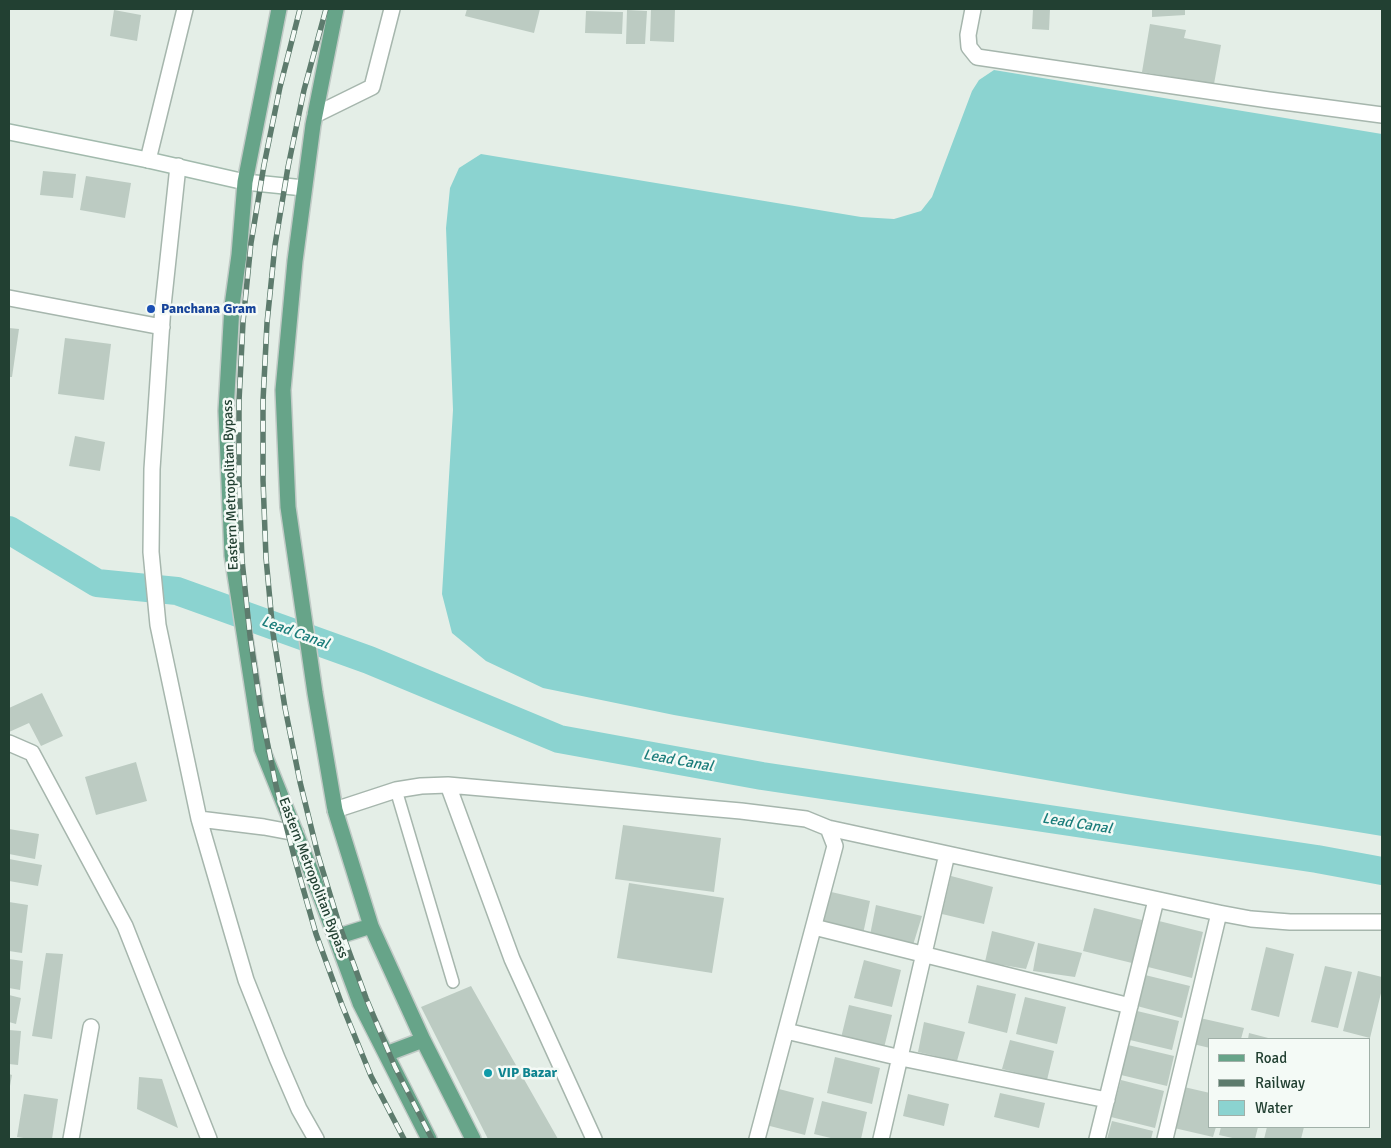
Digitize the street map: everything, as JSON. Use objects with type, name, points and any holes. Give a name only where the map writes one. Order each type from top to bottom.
[{"type":"main road","name":"Eastern Metropolitan Bypass","points":[[279,9],[245,182],[239,255],[232,306],[226,411],[232,555],[250,682],[262,749],[360,1003],[429,1139]]},
{"type":"main road","points":[[336,9],[315,115],[295,260],[283,390],[288,507],[315,693],[335,810],[371,926],[423,1040],[473,1139]]},
{"type":"main road","points":[[336,937],[371,926]]},
{"type":"main road","points":[[386,1054],[423,1040]]},
{"type":"street","points":[[148,160],[185,9]]},
{"type":"street","points":[[315,115],[372,87],[392,9]]},
{"type":"street","points":[[973,9],[968,35],[969,48],[977,58],[1382,115]]},
{"type":"street","points":[[9,132],[178,166],[245,182],[304,188]]},
{"type":"street","points":[[178,166],[162,327],[152,469],[151,552],[158,625],[199,819],[246,980],[299,1109],[316,1139]]},
{"type":"street","points":[[9,298],[162,327]]},
{"type":"street","points":[[9,743],[32,753],[125,926],[209,1139]]},
{"type":"street","points":[[335,810],[396,790],[448,785],[769,814],[806,819],[828,828],[1251,919],[1290,922],[1382,922]]},
{"type":"street","points":[[448,785],[512,959],[594,1139]]},
{"type":"street","points":[[199,819],[264,827],[296,834]]},
{"type":"street","points":[[757,1139],[835,846],[828,828]]},
{"type":"street","points":[[881,1139],[947,854]]},
{"type":"street","points":[[1097,1139],[1156,900]]},
{"type":"street","points":[[1165,1139],[1219,913]]},
{"type":"street","points":[[814,928],[1130,1006]]},
{"type":"street","points":[[71,1139],[91,1027]]},
{"type":"street","points":[[786,1031],[901,1058],[1107,1100]]},
{"type":"lane","points":[[396,790],[453,982]]},
{"type":"water","points":[[994,70],[1382,134],[1382,836],[1126,794],[674,715],[543,688],[486,661],[452,633],[442,594],[453,410],[446,228],[450,188],[459,168],[481,154],[861,217],[894,219],[921,211],[932,197],[972,91],[979,80]]},
{"type":"building","points":[[467,9],[540,9],[534,33],[465,16]]},
{"type":"building","points":[[651,9],[675,9],[674,42],[650,41]]},
{"type":"building","points":[[1033,9],[1050,9],[1049,30],[1032,29]]},
{"type":"building","points":[[1152,9],[1185,9],[1185,15],[1152,17]]},
{"type":"building","points":[[114,10],[141,15],[137,41],[110,36]]},
{"type":"building","points":[[627,10],[647,11],[645,44],[626,44]]},
{"type":"building","points":[[586,11],[623,12],[622,34],[585,33]]},
{"type":"building","points":[[1150,24],[1186,30],[1184,38],[1221,45],[1214,84],[1142,72]]},
{"type":"building","points":[[43,171],[76,174],[73,198],[40,195]]},
{"type":"building","points":[[86,176],[131,183],[125,218],[80,210]]},
{"type":"building","points":[[9,328],[19,329],[12,377],[9,377]]},
{"type":"building","points":[[65,338],[111,344],[104,400],[58,394]]},
{"type":"building","points":[[75,436],[105,442],[100,471],[69,466]]},
{"type":"building","points":[[42,693],[63,736],[41,746],[29,723],[9,732],[9,708]]},
{"type":"building","points":[[136,762],[147,801],[96,815],[85,777]]},
{"type":"building","points":[[623,825],[721,838],[714,892],[615,879]]},
{"type":"building","points":[[9,829],[39,834],[35,859],[9,854]]},
{"type":"building","points":[[9,859],[42,865],[38,886],[9,881]]},
{"type":"building","points":[[951,876],[993,887],[984,924],[942,914]]},
{"type":"building","points":[[629,883],[724,898],[712,973],[617,958]]},
{"type":"building","points":[[827,891],[870,901],[863,934],[822,924]]},
{"type":"building","points":[[9,902],[28,905],[22,953],[9,951]]},
{"type":"building","points":[[876,905],[922,916],[913,945],[870,935]]},
{"type":"building","points":[[1094,908],[1142,920],[1132,963],[1083,951]]},
{"type":"building","points":[[1159,921],[1203,932],[1192,978],[1148,967]]},
{"type":"building","points":[[992,931],[1035,942],[1026,969],[985,962]]},
{"type":"building","points":[[1038,943],[1082,953],[1075,977],[1033,971]]},
{"type":"building","points":[[1266,947],[1294,954],[1279,1017],[1251,1010]]},
{"type":"building","points":[[46,953],[63,954],[52,1039],[32,1036]]},
{"type":"building","points":[[9,959],[23,961],[20,990],[9,988]]},
{"type":"building","points":[[864,960],[901,970],[892,1007],[854,998]]},
{"type":"building","points":[[1325,966],[1352,972],[1338,1028],[1311,1022]]},
{"type":"building","points":[[1358,971],[1382,977],[1382,989],[1370,1038],[1343,1031]]},
{"type":"building","points":[[1145,975],[1190,986],[1182,1018],[1137,1006]]},
{"type":"building","points":[[977,985],[1016,994],[1007,1033],[968,1023]]},
{"type":"building","name":"VIP Bazar","points":[[471,986],[558,1139],[488,1139],[421,1007]]},
{"type":"building","points":[[9,995],[21,998],[16,1024],[9,1022]]},
{"type":"building","points":[[1025,997],[1066,1007],[1057,1044],[1016,1034]]},
{"type":"building","points":[[849,1005],[892,1015],[884,1048],[841,1038]]},
{"type":"building","points":[[1137,1011],[1179,1021],[1172,1050],[1130,1040]]},
{"type":"building","points":[[1200,1018],[1244,1028],[1241,1038],[1208,1038],[1208,1048],[1193,1044]]},
{"type":"building","points":[[924,1022],[965,1032],[957,1061],[918,1052]]},
{"type":"building","points":[[9,1030],[21,1031],[18,1065],[9,1064]]},
{"type":"building","points":[[1249,1033],[1268,1038],[1248,1038]]},
{"type":"building","points":[[1010,1040],[1054,1051],[1047,1080],[1002,1069]]},
{"type":"building","points":[[1128,1045],[1174,1056],[1167,1086],[1121,1075]]},
{"type":"building","points":[[835,1057],[880,1068],[872,1104],[827,1093]]},
{"type":"building","points":[[9,1074],[12,1075],[10,1086],[9,1086]]},
{"type":"building","points":[[139,1077],[162,1079],[178,1128],[137,1109]]},
{"type":"building","points":[[1121,1080],[1164,1091],[1155,1128],[1111,1117]]},
{"type":"building","points":[[1184,1087],[1208,1093],[1208,1128],[1216,1128],[1213,1137],[1174,1128]]},
{"type":"building","points":[[775,1088],[814,1098],[805,1135],[766,1125]]},
{"type":"building","points":[[1000,1093],[1045,1103],[1039,1128],[994,1117]]},
{"type":"building","points":[[24,1094],[58,1099],[52,1139],[17,1137]]},
{"type":"building","points":[[908,1094],[949,1104],[944,1126],[903,1116]]},
{"type":"building","points":[[822,1101],[867,1112],[861,1139],[835,1139],[814,1134]]},
{"type":"building","points":[[1112,1121],[1153,1131],[1151,1139],[1107,1139]]},
{"type":"building","points":[[1221,1128],[1258,1128],[1255,1139],[1237,1139],[1219,1135]]},
{"type":"building","points":[[1267,1128],[1304,1128],[1301,1139],[1264,1139]]},
{"type":"waterway","name":"Lead Canal","points":[[9,530],[97,583],[177,591],[369,660],[559,739],[762,776],[1317,859],[1382,871]]},
{"type":"railway","points":[[300,9],[280,87],[251,243],[243,322],[239,401],[239,481],[242,560],[250,636],[261,711],[276,786],[295,860],[316,934],[342,1005],[371,1076],[404,1139]]},
{"type":"railway","points":[[326,9],[304,90],[288,167],[275,245],[267,323],[263,401],[263,480],[266,558],[273,633],[285,708],[300,782],[318,855],[340,927],[366,998],[395,1067],[432,1139]]},
{"type":"place","name":"Panchana Gram","points":[[151,309]]},
{"type":"place","name":"VIP Bazar","points":[[488,1073]]}]
